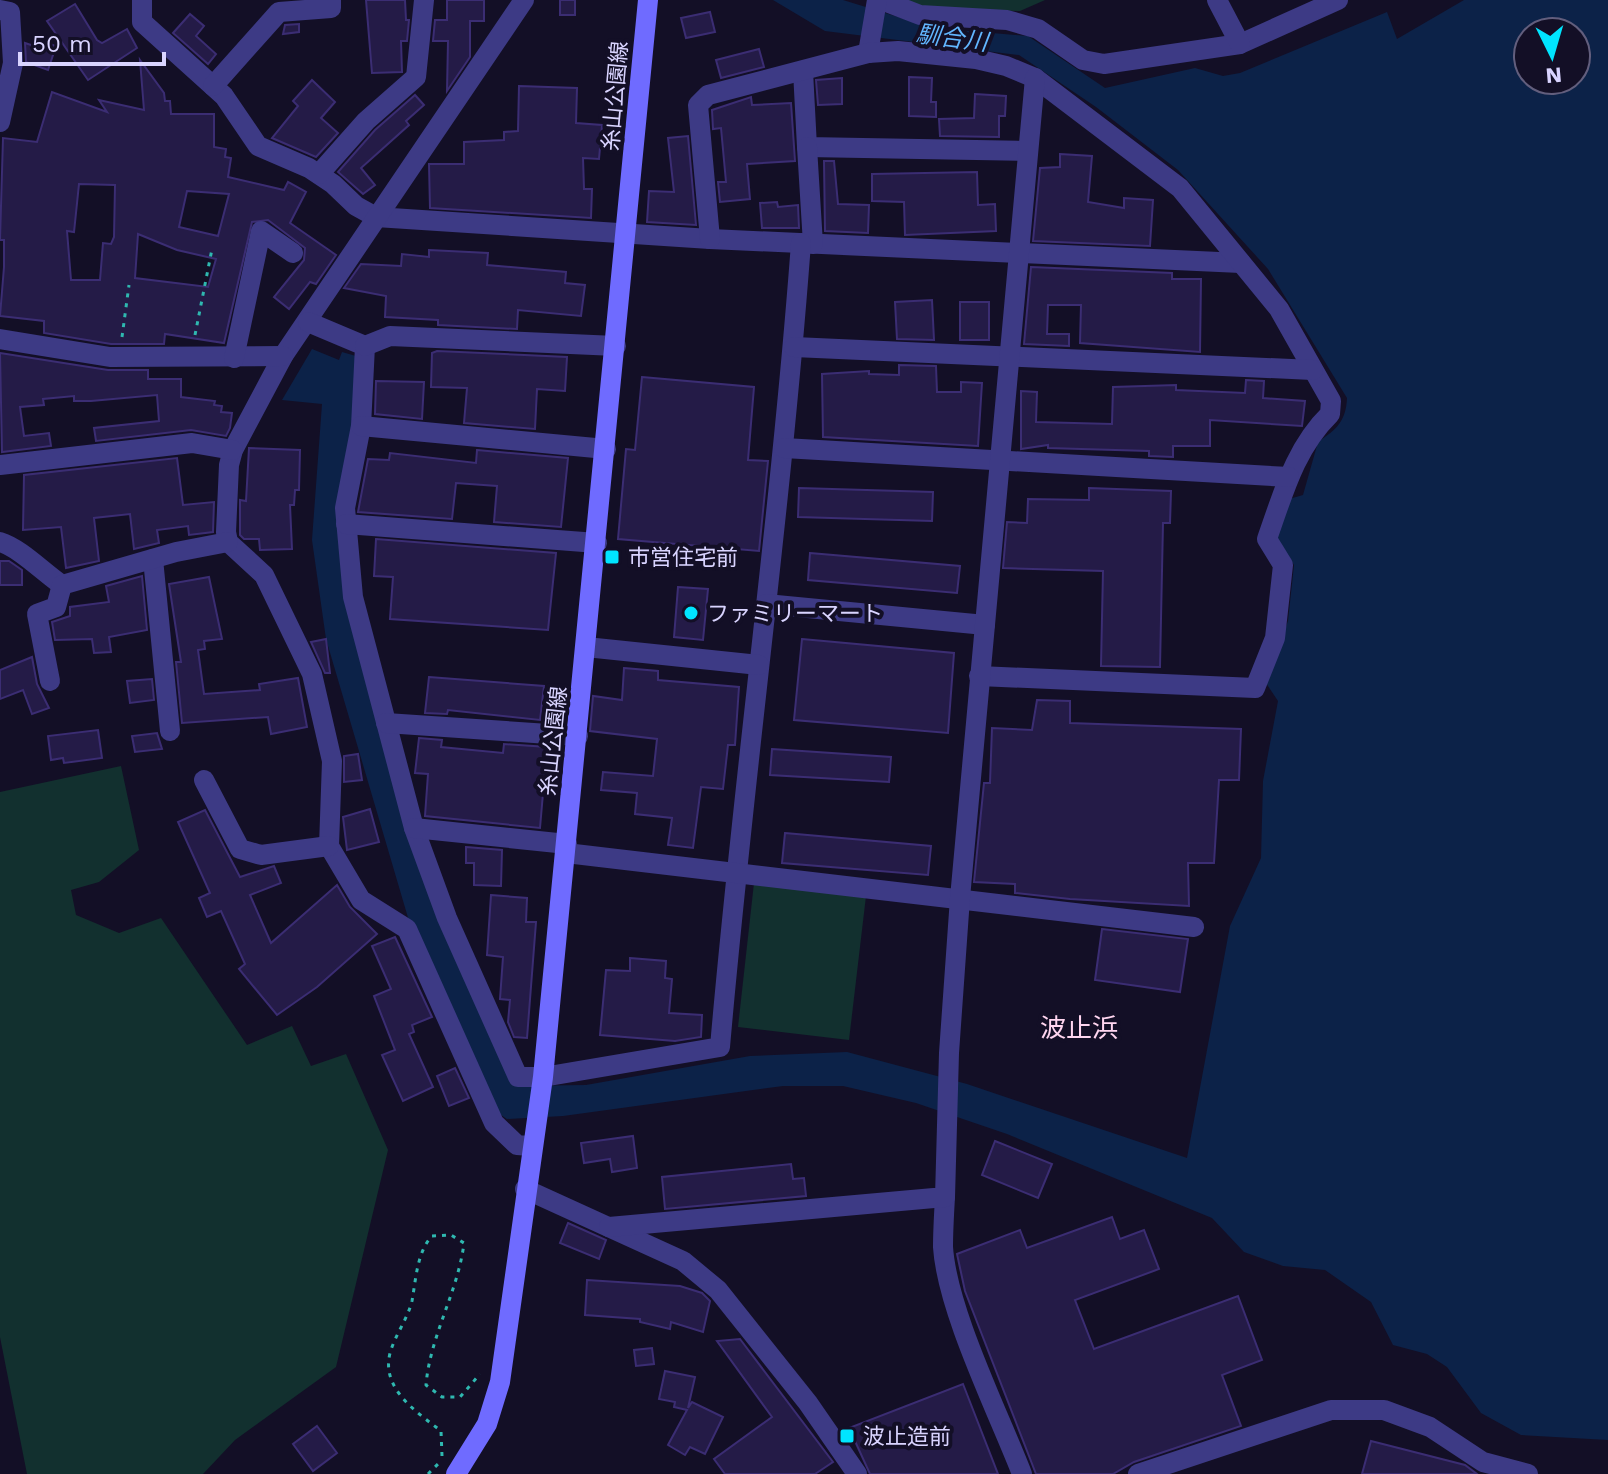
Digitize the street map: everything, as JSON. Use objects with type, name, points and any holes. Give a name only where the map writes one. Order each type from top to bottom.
[{"type":"main road","name":"糸山公園線","points":[[456,1474],[487,1424],[500,1382],[543,1077],[648,0]]},
{"type":"street","points":[[142,0],[142,22],[213,86],[258,146],[319,174],[356,206],[376,217],[710,239],[1241,263]]},
{"type":"street","points":[[213,86],[279,12],[331,8],[331,0]]},
{"type":"street","points":[[319,174],[366,121],[416,77],[424,0]]},
{"type":"street","points":[[524,0],[283,356],[233,450],[229,465],[228,542],[264,575],[312,674],[332,761],[329,846],[361,900],[407,929],[494,1123],[517,1145],[531,1146]]},
{"type":"street","points":[[868,53],[878,0],[920,15],[1007,20],[1038,29],[1083,60],[1104,64],[1240,44],[1338,0]]},
{"type":"street","points":[[1217,0],[1240,44]]},
{"type":"street","points":[[0,122],[13,63],[6,7]]},
{"type":"street","points":[[710,239],[698,105],[708,95],[868,53],[898,51],[976,59],[1006,66],[1035,78],[1180,188],[1279,309],[1331,401],[1330,414],[1311,433],[1289,477],[1267,539],[1283,565],[1275,638],[1255,688],[979,676]]},
{"type":"street","points":[[365,346],[361,426],[345,508],[353,597],[414,828],[447,918],[518,1077],[543,1077],[720,1047],[735,872],[807,244],[803,71]]},
{"type":"street","points":[[1022,1474],[961,1319],[943,1247],[948,1091],[960,898],[979,676],[1003,461],[1017,253],[1035,78]]},
{"type":"street","points":[[807,147],[1028,151]]},
{"type":"street","points":[[234,358],[261,231],[293,253]]},
{"type":"street","points":[[308,322],[365,346],[390,336],[616,346]]},
{"type":"street","points":[[0,340],[119,357],[192,359],[283,356]]},
{"type":"street","points":[[794,347],[1313,370]]},
{"type":"street","points":[[361,426],[606,449]]},
{"type":"street","points":[[0,465],[192,443],[233,450]]},
{"type":"street","points":[[784,448],[1289,477]]},
{"type":"street","points":[[346,524],[597,543]]},
{"type":"street","points":[[0,542],[15,547],[29,562],[62,585]]},
{"type":"street","points":[[62,585],[228,542]]},
{"type":"street","points":[[153,559],[170,731]]},
{"type":"street","points":[[50,681],[37,614],[56,607],[62,585]]},
{"type":"street","points":[[766,604],[985,625]]},
{"type":"street","points":[[586,647],[759,665]]},
{"type":"street","points":[[386,723],[578,736]]},
{"type":"street","points":[[204,780],[240,849],[261,855],[329,846]]},
{"type":"street","points":[[414,828],[735,872],[1194,927]]},
{"type":"street","points":[[525,1189],[683,1261],[718,1290],[808,1403],[857,1474]]},
{"type":"street","points":[[609,1227],[945,1197]]},
{"type":"street","points":[[1138,1474],[1331,1410],[1384,1410],[1430,1427],[1483,1462],[1528,1474]]},
{"type":"path","points":[[192,359],[199,299],[212,249]]},
{"type":"path","points":[[119,357],[129,285]]},
{"type":"path","points":[[428,1474],[441,1461],[441,1431],[395,1391],[387,1371],[391,1349],[410,1309],[422,1246],[432,1236],[451,1235],[464,1243],[460,1274],[428,1363],[426,1385],[442,1397],[460,1397],[477,1381],[481,1370]]},
{"type":"green space","points":[[901,0],[1045,0],[1020,11],[921,9]]},
{"type":"green space","points":[[121,766],[139,850],[99,882],[71,890],[76,915],[119,933],[161,918],[247,1045],[292,1026],[311,1066],[346,1054],[388,1150],[336,1367],[235,1440],[203,1474],[27,1474],[0,1337],[0,792]]},
{"type":"green space","points":[[754,883],[866,896],[849,1040],[738,1027]]},
{"type":"water","name":"馴合川","points":[[773,0],[843,0],[934,28],[1028,36],[1105,88],[1195,68],[1223,76],[1240,73],[1387,12],[1397,39],[1464,0],[1608,0],[1608,1440],[1521,1435],[1481,1413],[1447,1367],[1427,1354],[1393,1345],[1371,1302],[1325,1270],[1283,1266],[1244,1252],[1212,1218],[1007,1134],[916,1103],[843,1086],[783,1086],[563,1116],[507,1119],[498,1113],[414,938],[326,639],[312,540],[322,404],[282,400],[312,349],[339,360],[342,352],[356,356],[354,434],[340,515],[380,729],[515,1086],[586,1085],[750,1056],[847,1052],[967,1084],[1187,1158],[1230,926],[1261,858],[1263,781],[1278,701],[1266,683],[1288,621],[1294,565],[1276,538],[1289,499],[1303,495],[1318,442],[1339,424],[1345,413],[1347,398],[1268,269],[1178,170],[1096,107],[1019,55],[825,31]]},
{"type":"building","points":[[366,0],[405,0],[406,20],[409,20],[407,41],[401,41],[402,72],[372,73]]},
{"type":"building","points":[[447,0],[484,0],[484,21],[470,21],[470,57],[447,91],[448,41],[433,41],[435,20],[447,20]]},
{"type":"building","points":[[560,0],[575,0],[575,15],[560,15]]},
{"type":"building","points":[[75,4],[97,40],[102,43],[127,29],[137,48],[88,80],[47,21]]},
{"type":"building","points":[[710,12],[715,32],[686,38],[681,18]]},
{"type":"building","points":[[190,14],[204,26],[196,36],[216,54],[208,64],[173,33]]},
{"type":"building","points":[[299,24],[299,32],[283,34],[285,25]]},
{"type":"building","points":[[36,39],[56,46],[48,70],[26,62],[25,43],[34,46]]},
{"type":"building","points":[[759,49],[764,67],[721,78],[716,60]]},
{"type":"building","points":[[140,60],[164,93],[165,101],[170,101],[171,114],[214,114],[214,147],[226,149],[225,157],[231,158],[228,177],[284,190],[288,182],[306,192],[290,223],[336,255],[316,284],[310,282],[289,309],[274,297],[304,260],[305,248],[268,220],[252,222],[224,343],[165,334],[164,344],[111,344],[44,333],[44,321],[0,316],[4,267],[4,240],[0,240],[3,138],[37,142],[52,92],[107,112],[99,100],[144,110]],"holes":[[[79,184],[115,185],[114,237],[111,244],[103,243],[100,280],[71,280],[67,231],[74,232]],[[187,191],[229,194],[218,236],[179,227]],[[138,234],[177,250],[216,259],[208,287],[135,278]]]},
{"type":"building","points":[[909,77],[932,78],[931,102],[936,102],[936,117],[909,116]]},
{"type":"building","points":[[842,78],[842,104],[818,105],[816,80]]},
{"type":"building","points":[[312,80],[335,102],[321,118],[338,133],[316,157],[272,138],[298,106],[293,101]]},
{"type":"building","points":[[519,86],[577,88],[576,123],[602,125],[599,159],[583,158],[584,189],[592,189],[591,218],[430,208],[429,164],[464,164],[464,142],[504,140],[504,132],[518,131]]},
{"type":"building","points":[[975,94],[1006,96],[1005,116],[999,116],[999,137],[940,136],[939,119],[974,118]]},
{"type":"building","points":[[415,95],[424,105],[406,121],[409,125],[361,168],[375,185],[363,194],[338,172],[375,130]]},
{"type":"building","points":[[751,97],[752,105],[791,103],[795,161],[747,164],[750,199],[720,202],[718,182],[726,182],[721,128],[713,129],[712,110]]},
{"type":"building","points":[[688,136],[696,225],[647,222],[649,191],[674,192],[668,138]]},
{"type":"building","points":[[1060,154],[1092,156],[1088,202],[1124,208],[1124,198],[1153,200],[1150,246],[1033,241],[1040,168],[1060,167]]},
{"type":"building","points":[[824,161],[834,161],[838,204],[869,205],[868,233],[825,231]]},
{"type":"building","points":[[977,172],[978,205],[995,204],[996,231],[905,235],[904,202],[872,201],[872,174]]},
{"type":"building","points":[[777,202],[778,207],[798,205],[799,228],[762,228],[760,203]]},
{"type":"building","points":[[429,250],[488,253],[487,265],[566,272],[565,283],[585,285],[581,316],[518,310],[517,329],[438,325],[438,320],[385,317],[386,296],[344,288],[361,264],[401,266],[402,254],[429,257]]},
{"type":"building","points":[[1031,267],[1172,273],[1172,279],[1201,279],[1200,352],[1080,343],[1081,305],[1048,305],[1047,334],[1069,334],[1069,346],[1024,344]]},
{"type":"building","points":[[932,300],[934,340],[897,339],[895,302]]},
{"type":"building","points":[[960,302],[989,302],[989,340],[960,340]]},
{"type":"building","points":[[0,353],[108,370],[148,370],[148,379],[181,379],[181,397],[215,401],[214,405],[222,406],[221,412],[232,413],[230,428],[226,436],[191,430],[96,441],[94,428],[159,421],[157,395],[91,401],[74,401],[74,396],[43,399],[44,405],[20,407],[24,436],[49,433],[51,446],[2,452]]},
{"type":"building","points":[[432,353],[567,357],[565,391],[537,389],[535,429],[464,423],[467,388],[431,387]]},
{"type":"building","points":[[899,365],[936,366],[937,392],[961,392],[961,382],[982,383],[978,446],[823,437],[822,374],[869,371],[869,374],[899,375]]},
{"type":"building","points":[[642,377],[754,387],[748,460],[768,461],[759,551],[618,539],[626,449],[635,450]]},
{"type":"building","points":[[1246,380],[1264,381],[1263,398],[1305,401],[1302,426],[1210,420],[1210,446],[1173,446],[1173,457],[1149,456],[1149,451],[1048,448],[1048,445],[1021,449],[1021,391],[1037,392],[1036,422],[1112,424],[1113,387],[1176,385],[1176,390],[1245,393]]},
{"type":"building","points":[[376,381],[424,382],[422,419],[375,414]]},
{"type":"building","points":[[249,448],[300,450],[299,490],[295,490],[294,505],[290,505],[292,549],[260,550],[259,539],[244,539],[240,535],[240,500],[246,501]]},
{"type":"building","points":[[477,450],[568,458],[561,527],[494,522],[497,486],[456,483],[452,519],[358,512],[368,459],[389,460],[390,453],[476,463]]},
{"type":"building","points":[[177,458],[183,505],[214,502],[213,532],[189,535],[188,526],[157,530],[159,543],[134,549],[130,514],[94,518],[99,561],[66,568],[61,527],[23,530],[24,475]]},
{"type":"building","points":[[799,488],[933,492],[932,521],[798,517]]},
{"type":"building","points":[[1089,488],[1171,491],[1170,523],[1163,523],[1160,667],[1101,666],[1103,571],[1003,568],[1007,522],[1027,523],[1028,499],[1089,500]]},
{"type":"building","points":[[376,539],[556,553],[548,630],[390,619],[393,577],[374,576]]},
{"type":"building","points":[[810,553],[960,566],[957,593],[808,580]]},
{"type":"building","points":[[0,561],[9,561],[22,570],[22,585],[0,585]]},
{"type":"building","points":[[142,576],[147,630],[109,637],[111,652],[94,653],[92,639],[55,640],[52,622],[70,616],[70,607],[109,602],[106,586]]},
{"type":"building","points":[[209,577],[222,639],[204,641],[205,649],[198,650],[204,694],[260,690],[259,684],[298,678],[307,727],[271,734],[268,717],[182,723],[176,662],[181,662],[169,584]]},
{"type":"building","name":"ファミリーマート","points":[[678,587],[708,589],[703,640],[674,637]]},
{"type":"building","points":[[326,639],[330,673],[325,673],[311,642]]},
{"type":"building","points":[[802,639],[954,653],[948,733],[794,720]]},
{"type":"building","points":[[32,657],[37,684],[49,708],[32,714],[23,690],[0,699],[0,670]]},
{"type":"building","points":[[624,668],[658,671],[658,680],[739,687],[735,745],[728,745],[723,789],[701,787],[693,848],[668,845],[672,818],[635,814],[637,793],[601,790],[603,772],[653,776],[657,739],[590,731],[593,696],[622,700]]},
{"type":"building","points":[[429,677],[544,686],[540,720],[448,710],[447,714],[425,713]]},
{"type":"building","points":[[152,679],[154,700],[130,703],[127,681]]},
{"type":"building","points":[[1037,700],[1070,701],[1070,723],[1241,729],[1239,780],[1219,780],[1214,863],[1188,863],[1189,906],[1015,893],[1015,884],[974,882],[984,783],[990,783],[992,728],[1032,730]]},
{"type":"building","points":[[98,730],[102,758],[64,763],[63,758],[51,760],[48,736]]},
{"type":"building","points":[[157,733],[162,749],[135,752],[132,736]]},
{"type":"building","points":[[419,738],[442,740],[441,747],[503,753],[504,744],[547,747],[540,828],[425,816],[428,774],[415,773]]},
{"type":"building","points":[[772,749],[891,757],[889,782],[770,775]]},
{"type":"building","points":[[358,754],[362,780],[344,782],[344,756]]},
{"type":"building","points":[[370,809],[379,842],[347,850],[343,817]]},
{"type":"building","points":[[205,810],[240,877],[274,866],[281,883],[250,895],[271,943],[337,885],[350,907],[377,934],[317,987],[277,1015],[239,969],[245,964],[221,911],[207,917],[199,898],[210,893],[178,822]]},
{"type":"building","points":[[785,833],[931,846],[928,875],[782,863]]},
{"type":"building","points":[[466,847],[502,850],[501,886],[474,885],[474,863],[466,863]]},
{"type":"building","points":[[491,895],[527,898],[526,922],[536,922],[527,1038],[514,1037],[508,1022],[510,1000],[500,999],[503,957],[487,955]]},
{"type":"building","points":[[1102,929],[1188,939],[1180,992],[1095,980]]},
{"type":"building","points":[[395,937],[432,1017],[412,1025],[414,1032],[409,1034],[433,1087],[403,1101],[382,1055],[395,1050],[374,996],[391,989],[372,946]]},
{"type":"building","points":[[630,958],[666,961],[665,978],[672,979],[669,1013],[702,1015],[701,1037],[675,1041],[600,1035],[606,970],[630,971]]},
{"type":"building","points":[[455,1068],[469,1098],[449,1106],[437,1076]]},
{"type":"building","points":[[633,1136],[637,1168],[612,1172],[610,1159],[584,1163],[581,1143]]},
{"type":"building","points":[[995,1141],[1052,1164],[1038,1198],[982,1175]]},
{"type":"building","points":[[791,1164],[793,1179],[804,1178],[806,1196],[665,1209],[662,1177]]},
{"type":"building","points":[[1112,1217],[1120,1239],[1144,1230],[1159,1269],[1075,1300],[1094,1349],[1238,1296],[1262,1360],[1222,1375],[1241,1426],[1134,1462],[1113,1474],[1036,1474],[965,1291],[957,1254],[1020,1230],[1027,1248]]},
{"type":"building","points":[[568,1223],[606,1240],[599,1259],[560,1243]]},
{"type":"building","points":[[587,1280],[680,1286],[702,1293],[710,1301],[703,1332],[671,1322],[670,1329],[640,1322],[640,1319],[585,1315]]},
{"type":"building","points":[[740,1339],[833,1462],[815,1474],[725,1474],[714,1459],[772,1417],[717,1341]]},
{"type":"building","points":[[652,1348],[654,1364],[636,1366],[634,1350]]},
{"type":"building","points":[[665,1371],[695,1377],[688,1408],[692,1402],[723,1417],[705,1454],[690,1447],[685,1455],[668,1445],[687,1410],[674,1407],[675,1402],[659,1399]]},
{"type":"building","points":[[963,1384],[998,1474],[870,1474],[849,1428]]},
{"type":"building","points":[[317,1426],[337,1453],[313,1471],[293,1444]]},
{"type":"building","points":[[1371,1441],[1465,1465],[1477,1474],[1362,1474]]},
{"type":"place","name":"市営住宅前","points":[[612,557]]},
{"type":"place","name":"ファミリーマート","points":[[691,613]]},
{"type":"place","name":"波止造前","points":[[847,1436]]},
{"type":"district","name":"波止浜","points":[[1079,1028]]}]
